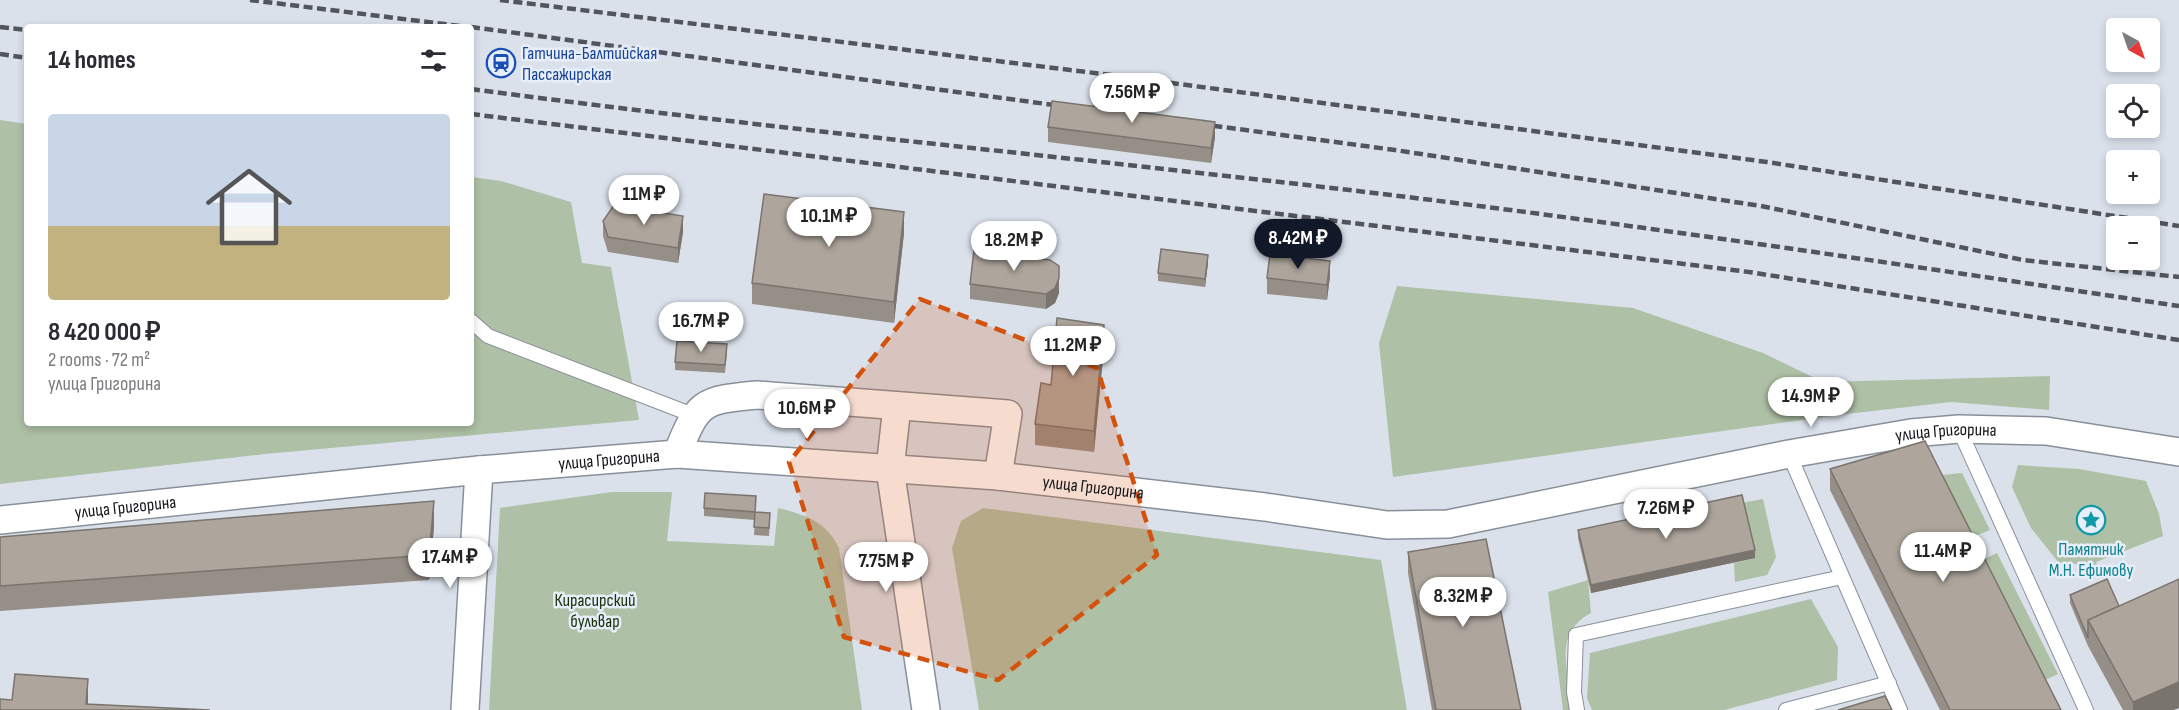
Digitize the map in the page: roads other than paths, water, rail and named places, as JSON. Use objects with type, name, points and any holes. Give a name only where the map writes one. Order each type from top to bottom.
[{"type":"street","points":[[677,454],[693,415],[718,398],[757,395],[1008,414],[999,476]]},
{"type":"street","points":[[897,406],[890,469],[926,710]]},
{"type":"street","name":"улица Григорина","points":[[0,519],[479,470],[677,454],[999,476],[1265,507],[1387,525],[1416,526],[1448,524],[1789,454],[1911,433],[1959,429],[2046,431],[2179,452]]},
{"type":"street","points":[[465,710],[479,470]]},
{"type":"lane","points":[[474,324],[488,336],[693,415]]},
{"type":"lane","points":[[1959,429],[2086,710]]},
{"type":"lane","points":[[1789,454],[1900,710]]},
{"type":"lane","points":[[1577,710],[1574,692],[1576,635],[1842,577]]},
{"type":"lane","points":[[1786,710],[1889,683]]},
{"type":"railway","points":[[250,0],[444,24]]},
{"type":"railway","points":[[500,0],[1111,75],[1767,162],[2179,226]]},
{"type":"railway","points":[[0,27],[24,30]]},
{"type":"railway","points":[[474,27],[1069,107]]},
{"type":"railway","points":[[0,54],[24,58]]},
{"type":"railway","points":[[474,89],[701,118],[1490,207],[2179,306]]},
{"type":"railway","points":[[474,114],[1749,272],[2179,340]]},
{"type":"railway","points":[[1200,124],[1395,150],[1761,206],[2023,260],[2179,277]]},
{"type":"place","name":"Гатчина-Балтийская Пассажирская","points":[[501,63]]},
{"type":"place","name":"Памятник М.Н. Ефимову","points":[[2091,520]]},
{"type":"park label","name":"Кирасирский бульвар","points":[[595,610]]}]
